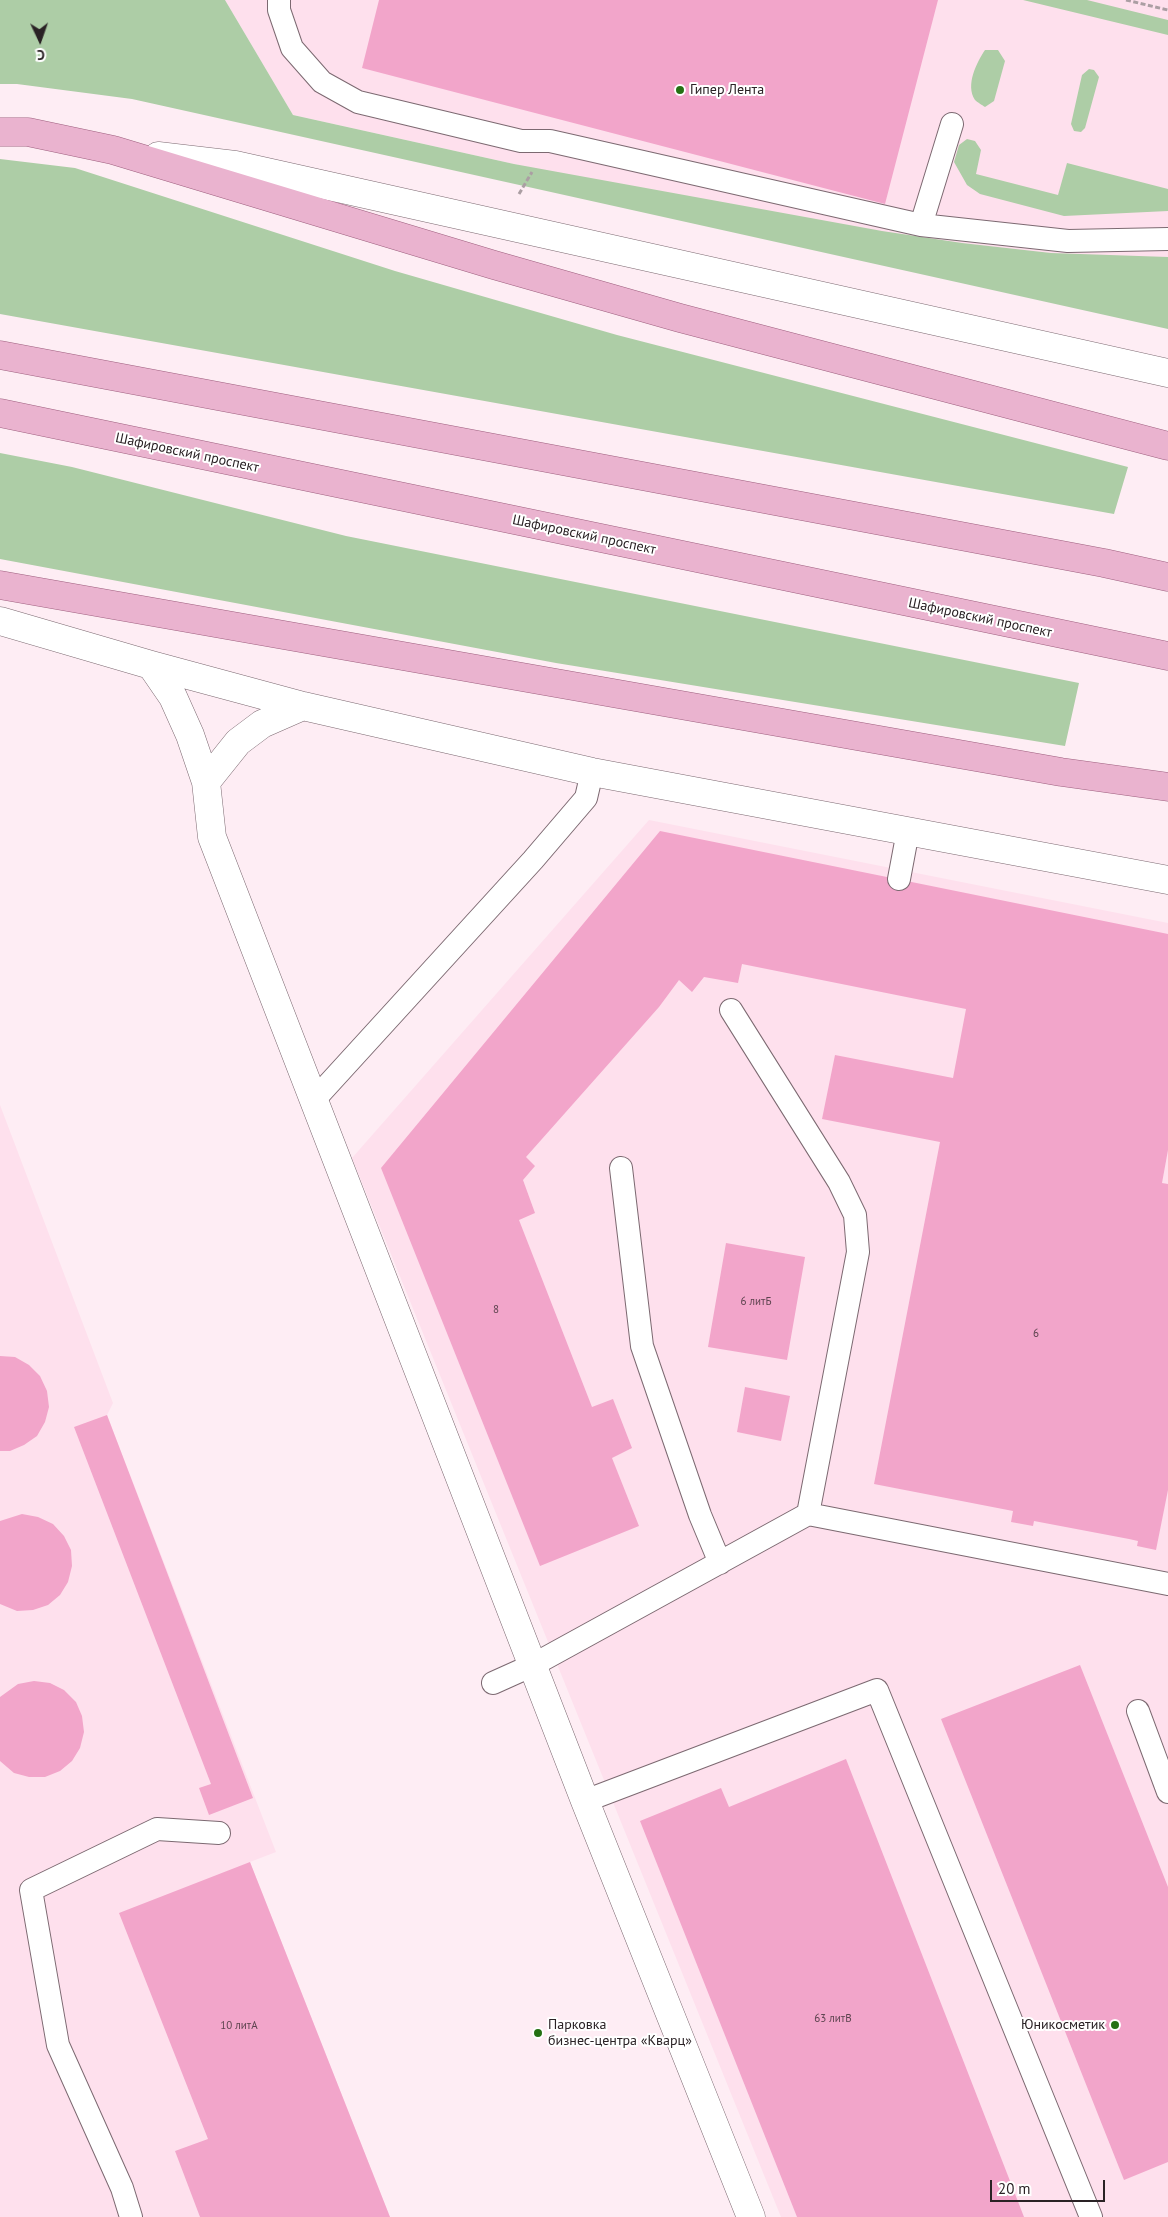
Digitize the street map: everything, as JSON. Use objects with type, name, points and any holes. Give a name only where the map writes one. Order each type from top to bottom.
[{"type":"main road","points":[[0,132],[28,132],[112,150],[494,265],[680,318],[1168,446]]},
{"type":"main road","points":[[0,355],[1104,563],[1168,577]]},
{"type":"main road","name":"Шафировский проспект","points":[[0,414],[1168,656]]},
{"type":"main road","points":[[0,585],[208,620],[562,685],[1061,772],[1168,787]]},
{"type":"street","points":[[112,150],[235,165],[1168,373]]},
{"type":"street","points":[[0,621],[150,665],[303,706],[592,772],[1168,880]]},
{"type":"street","points":[[150,665],[172,697],[190,735],[206,782],[212,837],[585,1801],[751,2217]]},
{"type":"street","points":[[206,782],[238,742],[262,724],[303,706]]},
{"type":"lane","points":[[279,0],[279,10],[292,48],[322,82],[358,102],[521,141],[550,141],[921,225],[1068,241],[1168,238]]},
{"type":"lane","points":[[921,225],[952,124]]},
{"type":"lane","points":[[314,1100],[533,860],[586,798],[592,772]]},
{"type":"lane","points":[[899,879],[908,831]]},
{"type":"lane","points":[[730,1010],[840,1182],[855,1215],[858,1252],[808,1514]]},
{"type":"lane","points":[[620,1168],[642,1346],[700,1516],[720,1563]]},
{"type":"lane","points":[[493,1683],[532,1665],[808,1514],[1168,1584]]},
{"type":"lane","points":[[585,1801],[877,1690],[1091,2217]]},
{"type":"lane","points":[[1138,1711],[1168,1792]]},
{"type":"lane","points":[[131,2217],[122,2188],[58,2045],[31,1890],[157,1829],[219,1833]]},
{"type":"path","points":[[1126,0],[1168,10]]},
{"type":"shaded area","points":[[225,0],[1168,0],[1168,309],[293,115]]},
{"type":"shaded area","points":[[649,820],[1168,923],[1168,2217],[781,2217],[352,1158]]},
{"type":"shaded area","points":[[0,1105],[113,1403],[107,1415],[276,1852],[250,1862],[390,2217],[0,2217]]},
{"type":"green space","points":[[0,0],[225,0],[293,115],[514,164],[882,231],[962,243],[1051,253],[1168,257],[1168,329],[132,99],[17,84],[0,84]]},
{"type":"green space","points":[[1023,0],[1087,0],[1168,20],[1168,35]]},
{"type":"green space","points":[[985,50],[998,50],[1005,61],[994,101],[985,107],[975,100],[971,88],[973,74]]},
{"type":"green space","points":[[1089,69],[1094,70],[1099,77],[1085,128],[1081,132],[1074,131],[1071,124],[1082,75]]},
{"type":"green space","points":[[967,139],[975,141],[981,150],[976,174],[1058,195],[1067,163],[1168,189],[1168,211],[1064,216],[980,194],[967,185],[954,162],[959,145]]},
{"type":"green space","points":[[0,159],[75,168],[395,271],[617,335],[1128,467],[1114,514],[0,314]]},
{"type":"green space","points":[[0,453],[72,467],[346,536],[1079,683],[1065,746],[556,663],[0,559]]},
{"type":"building","name":"Гипер Лента","points":[[379,0],[938,0],[885,204],[362,68]]},
{"type":"building","points":[[660,831],[1168,934],[1168,1150],[1162,1183],[1168,1184],[1168,1490],[1156,1550],[1137,1546],[1138,1541],[1129,1539],[1034,1521],[1033,1526],[1011,1522],[1013,1511],[874,1484],[940,1142],[822,1119],[835,1055],[953,1078],[966,1009],[742,964],[738,983],[704,977],[692,992],[679,980],[659,1007],[526,1157],[535,1166],[523,1180],[535,1213],[519,1220],[592,1407],[613,1399],[632,1448],[612,1458],[639,1526],[540,1566],[381,1168]]},
{"type":"building","points":[[726,1243],[805,1257],[787,1360],[708,1347]]},
{"type":"building","points":[[0,1356],[15,1357],[29,1365],[40,1376],[47,1391],[49,1407],[45,1422],[37,1436],[24,1445],[10,1451],[0,1451]]},
{"type":"building","points":[[745,1387],[790,1396],[781,1441],[737,1432]]},
{"type":"building","points":[[107,1415],[253,1798],[209,1815],[199,1788],[211,1784],[74,1427]]},
{"type":"building","points":[[22,1514],[38,1517],[53,1524],[64,1536],[71,1550],[72,1566],[68,1582],[60,1595],[48,1605],[33,1610],[17,1611],[0,1604],[0,1521]]},
{"type":"building","name":"Юникосметик","points":[[1080,1665],[1168,1887],[1168,2162],[1124,2180],[941,1719]]},
{"type":"building","points":[[34,1681],[50,1683],[64,1690],[76,1702],[82,1716],[84,1732],[80,1748],[72,1761],[60,1771],[45,1777],[29,1777],[14,1773],[0,1761],[0,1697],[18,1684]]},
{"type":"building","points":[[846,1759],[1024,2217],[797,2217],[640,1821],[721,1788],[729,1807]]},
{"type":"building","points":[[250,1862],[390,2217],[200,2217],[175,2151],[208,2139],[119,1913]]},
{"type":"place","name":"Гипер Лента","points":[[680,90]]},
{"type":"place","name":"Юникосметик","points":[[1115,2025]]},
{"type":"place","name":"Парковка бизнес-центра «Кварц»","points":[[538,2033]]}]
